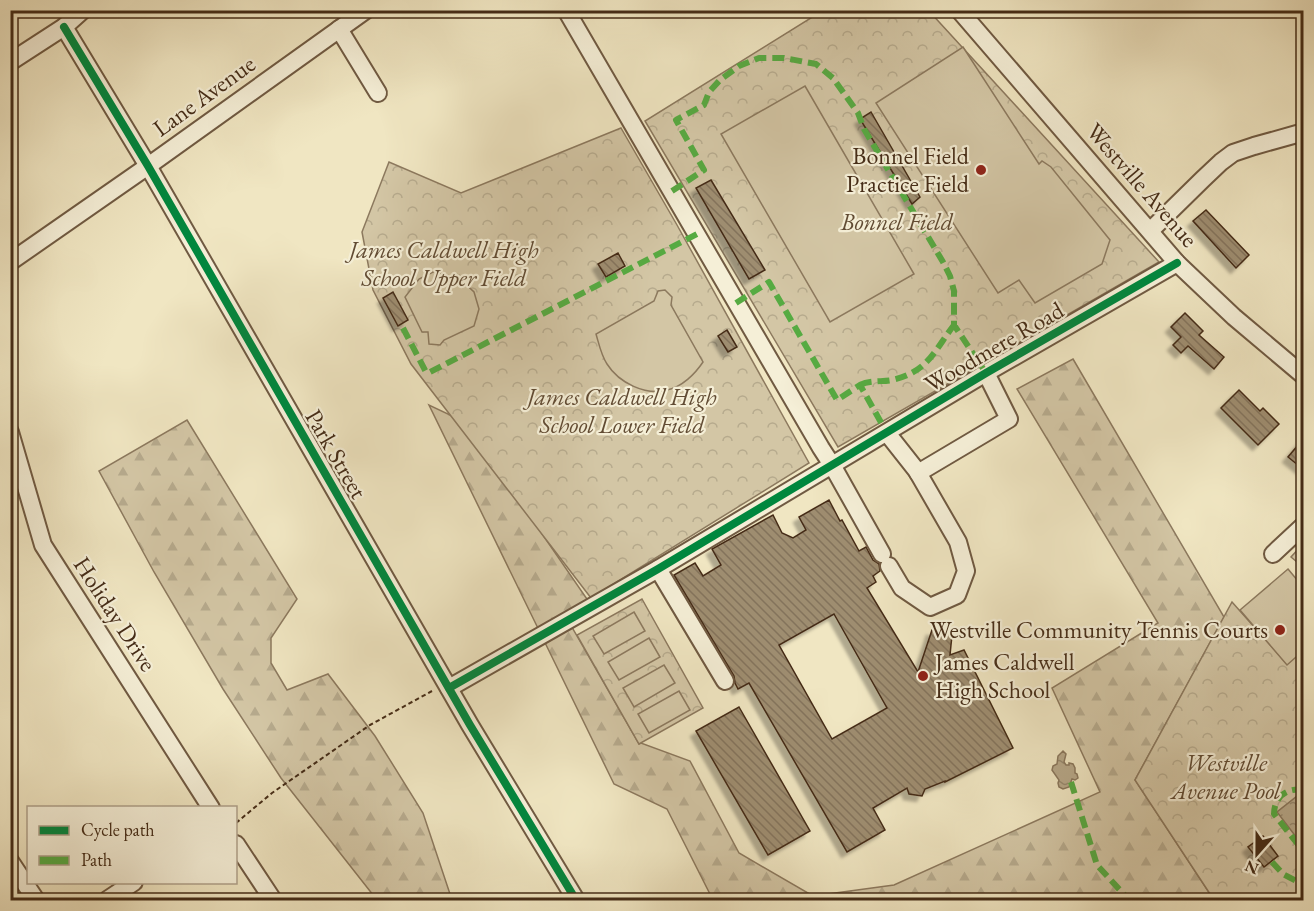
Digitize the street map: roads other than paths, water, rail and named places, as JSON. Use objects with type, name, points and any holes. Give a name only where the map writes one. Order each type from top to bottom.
[{"type":"street","points":[[10,62],[64,27],[83,10]]},
{"type":"street","name":"Lane Avenue","points":[[10,262],[366,10]]},
{"type":"street","points":[[566,10],[902,588],[930,607],[957,595],[966,571],[958,542],[918,473],[887,433]]},
{"type":"street","name":"Westville Avenue","points":[[959,10],[1177,263],[1234,317],[1304,376]]},
{"type":"street","name":"Park Street","points":[[64,27],[148,166],[449,688],[576,900]]},
{"type":"street","points":[[339,29],[378,93]]},
{"type":"street","points":[[1150,231],[1233,153],[1304,132]]},
{"type":"street","name":"Woodmere Road","points":[[449,688],[1177,263]]},
{"type":"street","points":[[918,473],[1009,419],[986,373]]},
{"type":"street","name":"Holiday Drive","points":[[10,432],[43,545],[210,806]]},
{"type":"street","points":[[1273,554],[1304,525]]},
{"type":"street","points":[[657,568],[725,681]]},
{"type":"street","points":[[237,846],[273,900]]},
{"type":"street","points":[[10,861],[36,900]]},
{"type":"street","points":[[107,900],[131,884]]},
{"type":"water","points":[[1063,751],[1066,754],[1064,762],[1066,765],[1073,764],[1078,778],[1072,779],[1069,787],[1063,789],[1059,787],[1059,780],[1052,770],[1057,764],[1058,756]]},
{"type":"water","name":"Westville Avenue Pool","points":[[1301,793],[1303,797],[1303,846],[1277,812]]},
{"type":"place","name":"Bonnel Field Practice Field","points":[[981,170]]},
{"type":"place","name":"Westville Community Tennis Courts","points":[[1280,630]]},
{"type":"place","name":"James Caldwell High School","points":[[923,676]]},
{"type":"park label","name":"Bonnel Field","points":[[897,222]]},
{"type":"park label","name":"James Caldwell High School Upper Field","points":[[444,264]]},
{"type":"park label","name":"James Caldwell High School Lower Field","points":[[622,411]]}]
